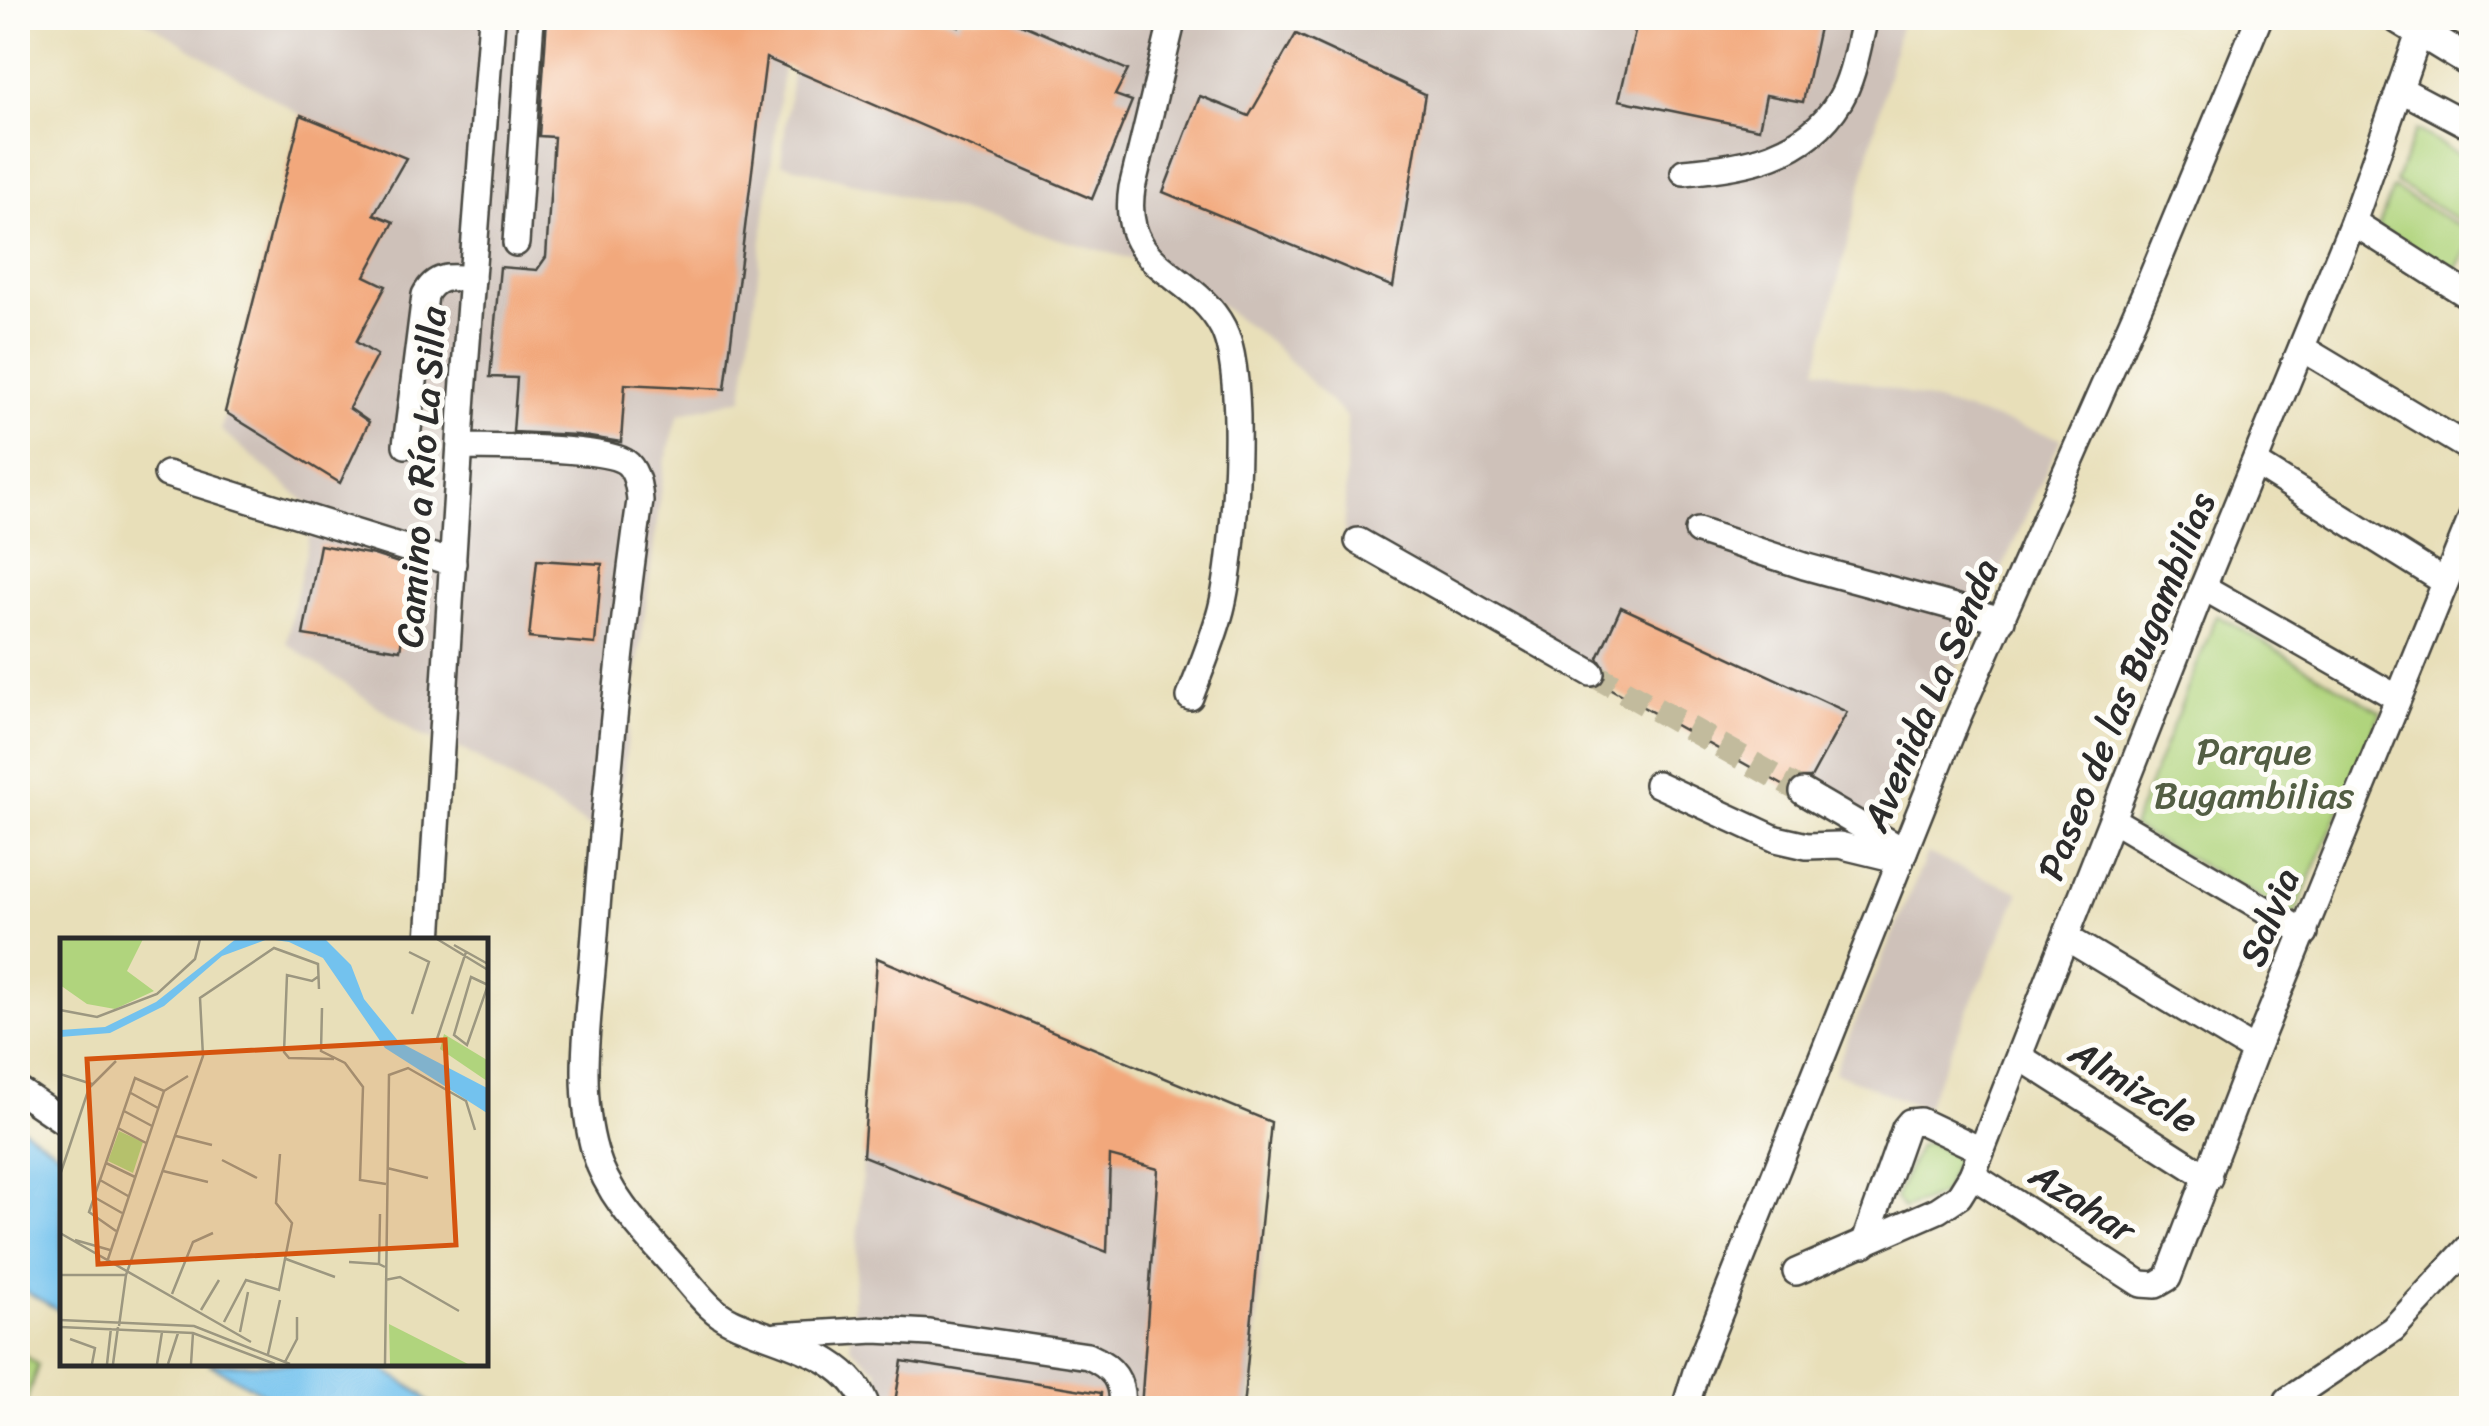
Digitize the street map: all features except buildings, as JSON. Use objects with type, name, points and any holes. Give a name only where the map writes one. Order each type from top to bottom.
[{"type":"main road","points":[[2409,24],[2472,62]]},
{"type":"street","name":"Camino a Río La Silla","points":[[429,938],[492,18]]},
{"type":"street","points":[[516,243],[531,18]]},
{"type":"street","points":[[1173,18],[1132,188],[1129,216],[1139,245],[1221,325],[1234,360],[1235,472],[1229,568],[1221,610],[1190,697]]},
{"type":"street","points":[[1684,172],[1733,168],[1764,160],[1796,145],[1824,121],[1841,98],[1865,18]]},
{"type":"street","name":"Avenida La Senda","points":[[1686,1408],[1696,1372],[1957,719],[2150,281],[2259,18]]},
{"type":"street","name":"Paseo de las Bugambilias","points":[[1796,1272],[1938,1210],[1958,1196],[1976,1162],[2203,586],[2354,222],[2400,89],[2409,24]]},
{"type":"street","points":[[2400,89],[2472,127]]},
{"type":"street","points":[[2354,222],[2472,298]]},
{"type":"street","points":[[406,445],[425,295],[430,284],[440,278],[472,279]]},
{"type":"street","points":[[2302,348],[2472,450]]},
{"type":"street","points":[[461,447],[603,453],[629,464],[639,484],[599,875],[586,1065],[596,1156],[608,1183],[634,1220],[704,1302],[729,1320],[821,1358],[846,1374],[862,1394],[867,1408]]},
{"type":"street","points":[[2255,464],[2445,582]]},
{"type":"street","points":[[167,474],[453,563]]},
{"type":"street","name":"Salvia","points":[[2156,1285],[2168,1278],[2396,698],[2472,517]]},
{"type":"street","points":[[1698,531],[1804,566],[2002,620]]},
{"type":"street","points":[[1358,541],[1591,673]]},
{"type":"street","points":[[2203,586],[2396,698]]},
{"type":"street","points":[[1658,784],[1776,839],[1807,846],[1839,845],[1902,855]]},
{"type":"street","points":[[1803,792],[1902,855]]},
{"type":"street","points":[[2113,820],[2304,933]]},
{"type":"street","points":[[2067,938],[2255,1051]]},
{"type":"street","name":"Almizcle","points":[[2020,1058],[2209,1178]]},
{"type":"street","points":[[18,1090],[60,1119]]},
{"type":"street","name":"Azahar","points":[[1864,1244],[1905,1128],[1910,1122],[1920,1121],[2141,1284],[2156,1285]]},
{"type":"street","points":[[2288,1400],[2393,1329],[2469,1251]]},
{"type":"street","points":[[772,1336],[876,1330],[930,1333],[1088,1356],[1107,1365],[1119,1380],[1120,1408]]},
{"type":"shaded area","points":[[140,18],[789,18],[743,398],[679,414],[665,463],[614,841],[465,751],[419,735],[286,643],[315,510],[221,430],[301,115]]},
{"type":"shaded area","points":[[799,18],[1902,18],[1817,368],[2061,438],[1880,840],[1344,539],[1347,418],[1269,341],[1172,270],[781,163]]},
{"type":"shaded area","points":[[1927,854],[2020,892],[1925,1109],[1834,1072]]},
{"type":"shaded area","points":[[877,958],[1271,1122],[1251,1408],[874,1408],[878,1371],[850,1347]]},
{"type":"green space","points":[[2416,130],[2471,162],[2471,228],[2395,182]]},
{"type":"green space","points":[[2393,188],[2471,233],[2471,243],[2453,273],[2378,228]]},
{"type":"green space","name":"Parque Bugambilias","points":[[2217,615],[2381,712],[2294,916],[2132,827]]},
{"type":"green space","points":[[1929,1142],[1957,1158],[1943,1194],[1904,1209],[1895,1198],[1919,1146]]},
{"type":"green space","points":[[18,1350],[38,1365],[24,1408],[18,1408]]},
{"type":"water","points":[[18,1125],[60,1154],[60,1311],[18,1287]]},
{"type":"water","points":[[213,1366],[379,1366],[423,1395],[433,1408],[290,1408]]},
{"type":"tunnel","points":[[1591,673],[1803,792]]}]
